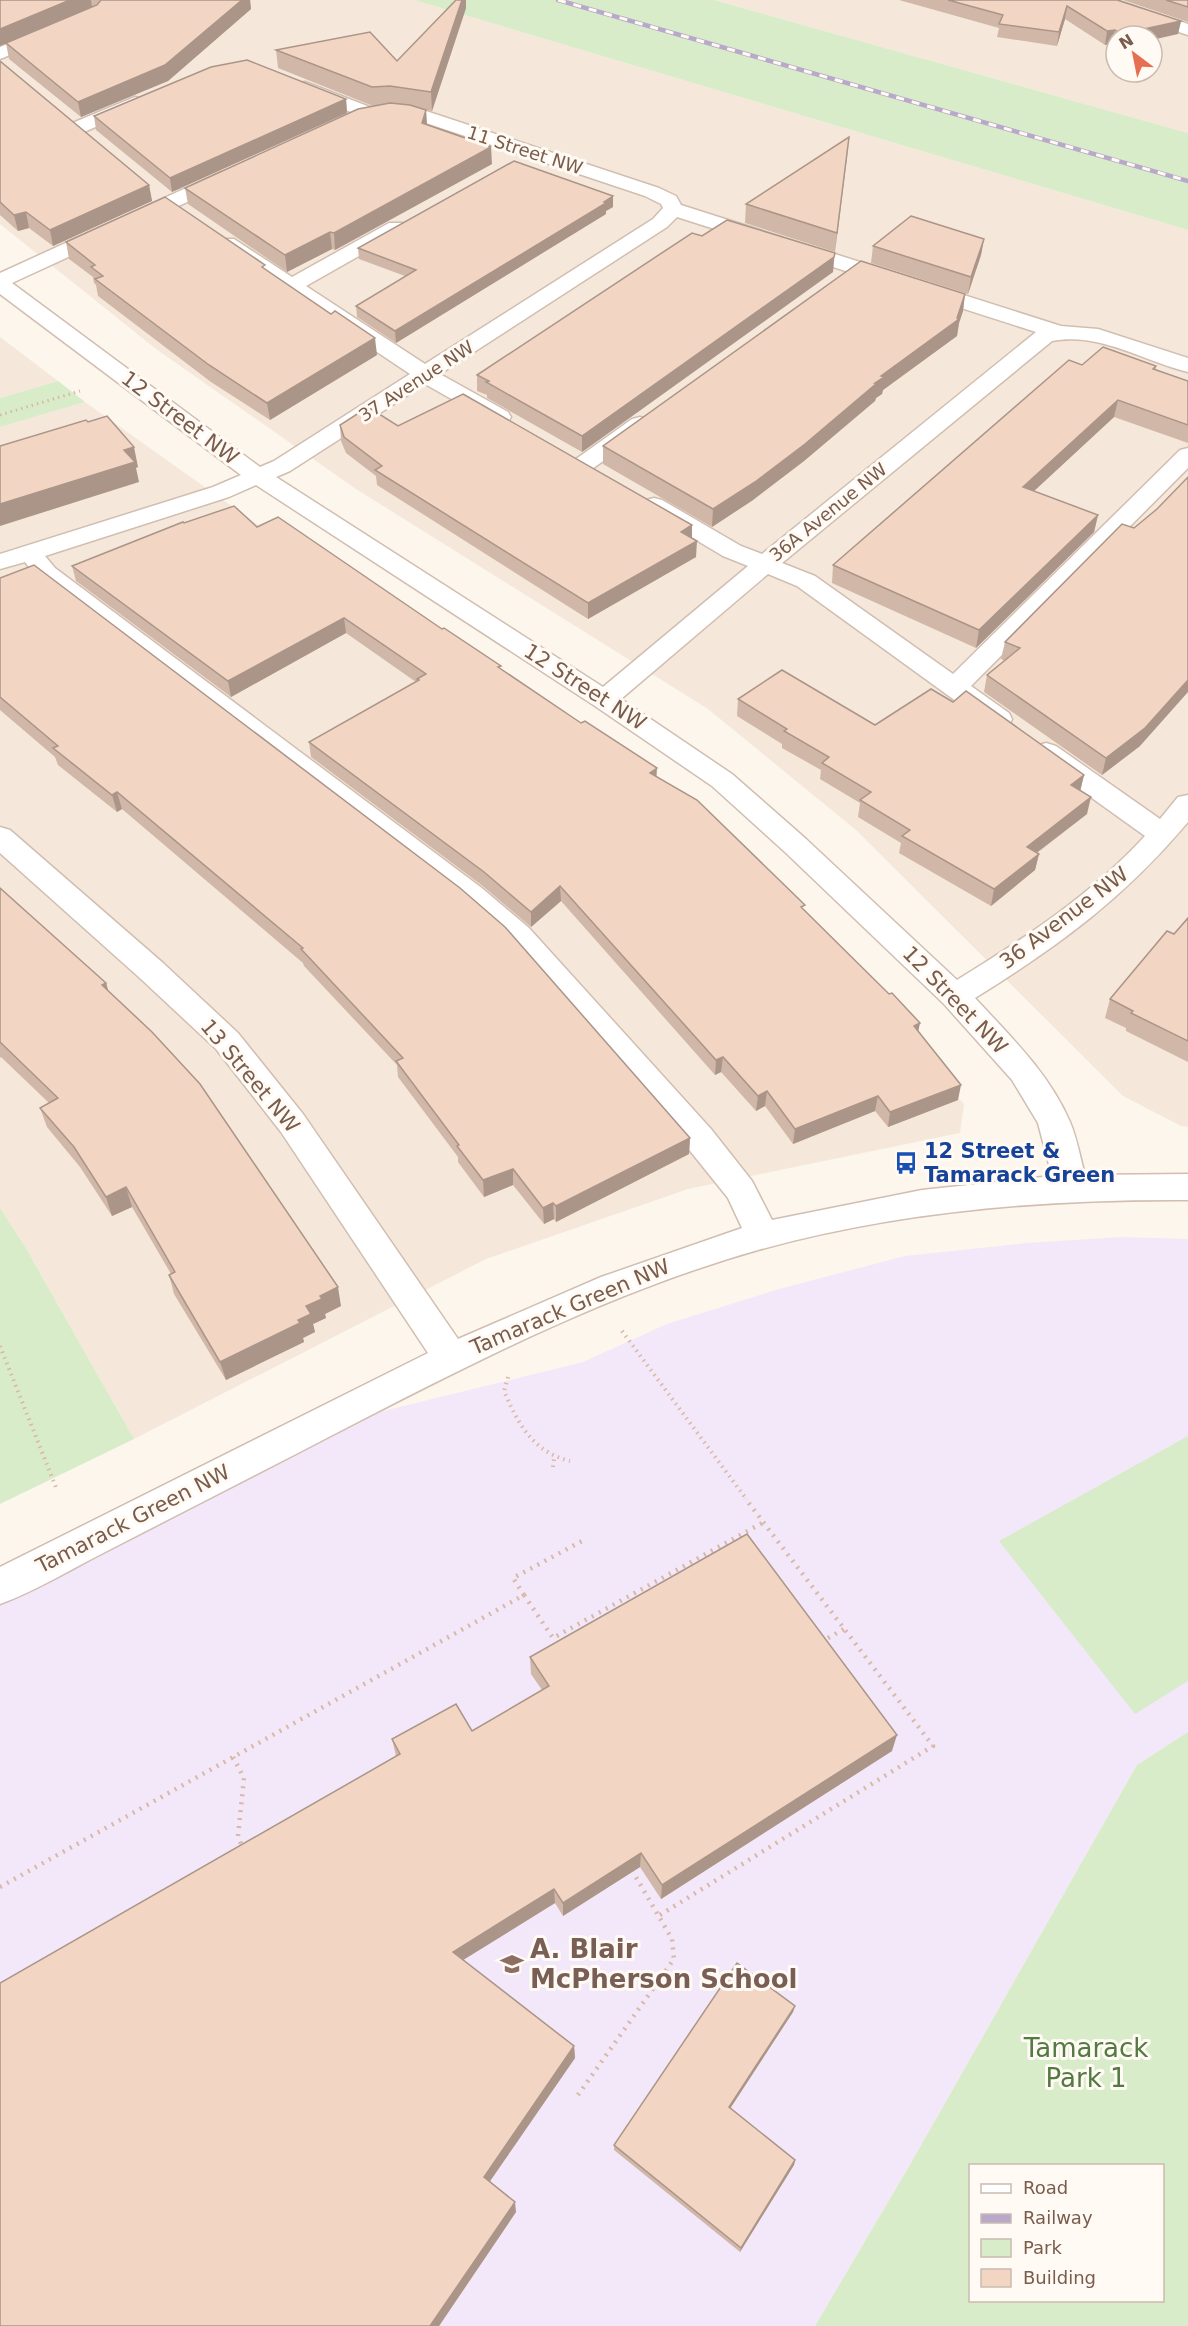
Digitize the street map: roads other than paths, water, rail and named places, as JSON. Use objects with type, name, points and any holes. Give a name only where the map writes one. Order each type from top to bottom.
[{"type":"street","points":[[1099,0],[1188,30]]},
{"type":"street","points":[[4,62],[60,28]]},
{"type":"street","points":[[291,82],[370,112]]},
{"type":"street","points":[[77,128],[152,96]]},
{"type":"street","name":"11 Street NW","points":[[370,112],[402,111],[416,114],[652,192],[669,200],[673,208],[1057,332]]},
{"type":"street","points":[[341,124],[370,112]]},
{"type":"street","points":[[511,164],[532,152]]},
{"type":"street","points":[[0,283],[245,168]]},
{"type":"street","name":"37 Avenue NW","points":[[0,562],[214,494],[296,459],[660,223],[673,208]]},
{"type":"street","points":[[292,285],[417,216]]},
{"type":"street","points":[[213,234],[426,375],[523,430]]},
{"type":"street","points":[[836,282],[856,268]]},
{"type":"street","name":"12 Street NW","points":[[0,283],[258,477],[604,700],[722,780],[796,846],[955,996],[1023,1072],[1054,1123],[1072,1187]]},
{"type":"street","points":[[1057,332],[1070,331],[1092,335],[1188,365]]},
{"type":"street","name":"36A Avenue NW","points":[[604,700],[1035,342],[1057,332]]},
{"type":"street","points":[[564,453],[594,470],[652,415]]},
{"type":"street","points":[[954,688],[1188,455]]},
{"type":"street","points":[[634,493],[732,551],[806,581],[1012,729]]},
{"type":"street","points":[[30,552],[46,573],[473,896],[519,935],[699,1138],[740,1190],[763,1235]]},
{"type":"street","points":[[1032,742],[1162,834]]},
{"type":"street","name":"36 Avenue NW","points":[[955,996],[1043,940],[1087,906],[1129,870],[1188,804]]},
{"type":"street","name":"13 Street NW","points":[[0,837],[152,971],[227,1041],[292,1123],[451,1358]]},
{"type":"street","name":"Tamarack Green NW","points":[[0,1586],[451,1358],[587,1296],[671,1265],[763,1235],[864,1213],[959,1197],[1072,1187],[1188,1187]]},
{"type":"railway","points":[[558,0],[1188,181]]},
{"type":"place","name":"12 Street & Tamarack Green","points":[[906,1163]]},
{"type":"place","name":"A. Blair McPherson School","points":[[512,1964]]},
{"type":"park label","name":"Tamarack Park 1","points":[[1086,2063]]}]
